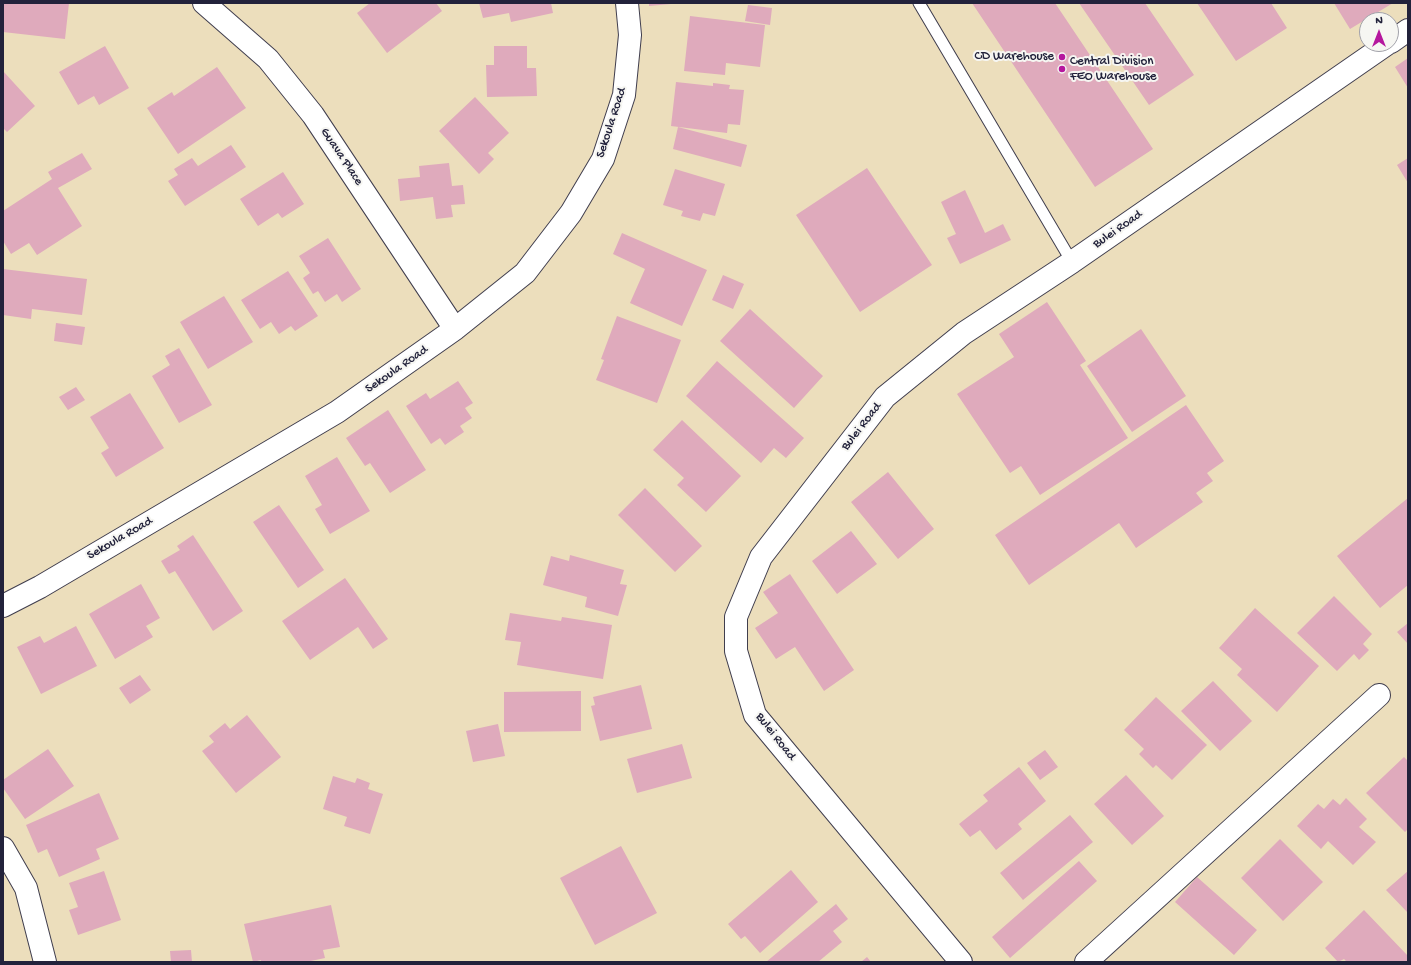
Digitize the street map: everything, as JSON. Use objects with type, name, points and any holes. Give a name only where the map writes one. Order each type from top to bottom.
[{"type":"street","name":"Guava Place","points":[[204,3],[268,59],[313,115],[455,329]]},
{"type":"street","name":"Sekoula Road","points":[[3,606],[40,586],[337,412],[455,329],[525,273],[571,213],[603,159],[624,95],[630,35],[627,3]]},
{"type":"street","points":[[1399,36],[1408,30]]},
{"type":"street","name":"Bulei Road","points":[[961,962],[755,715],[736,651],[736,617],[761,557],[885,396],[964,333],[1072,262],[1375,52]]},
{"type":"street","points":[[1086,962],[1379,695]]},
{"type":"street","points":[[3,848],[26,888],[45,962]]},
{"type":"lane","points":[[919,3],[1072,262]]},
{"type":"building","points":[[3,3],[69,3],[65,39],[3,32]]},
{"type":"building","points":[[370,3],[436,3],[442,11],[387,53],[357,13]]},
{"type":"building","points":[[479,3],[551,3],[553,13],[511,22],[509,13],[483,18]]},
{"type":"building","points":[[649,3],[671,3],[671,4],[649,6]]},
{"type":"building","points":[[972,3],[1055,3],[1153,149],[1095,187]]},
{"type":"building","points":[[1079,3],[1145,3],[1194,75],[1149,105]]},
{"type":"building","points":[[1197,3],[1271,3],[1287,28],[1236,61]]},
{"type":"building","points":[[1334,3],[1393,3],[1378,12],[1359,12],[1359,24],[1350,29]]},
{"type":"building","points":[[748,5],[772,8],[770,25],[745,21]]},
{"type":"building","points":[[690,16],[765,25],[760,67],[726,63],[725,75],[684,71]]},
{"type":"building","points":[[105,46],[129,88],[99,105],[94,96],[78,105],[59,72]]},
{"type":"building","points":[[494,46],[527,46],[527,68],[536,68],[537,96],[487,97],[486,65],[494,65]]},
{"type":"building","points":[[1408,58],[1408,88],[1395,67]]},
{"type":"building","points":[[217,67],[246,108],[178,154],[147,108],[172,92],[174,96]]},
{"type":"building","points":[[3,71],[35,106],[7,132],[3,128]]},
{"type":"building","points":[[676,82],[713,86],[713,83],[730,85],[729,89],[744,90],[740,125],[728,124],[727,133],[671,126]]},
{"type":"building","points":[[475,97],[509,133],[488,153],[494,159],[479,174],[439,131]]},
{"type":"building","points":[[678,127],[747,145],[741,167],[673,149]]},
{"type":"building","points":[[231,145],[246,167],[185,206],[168,181],[178,175],[174,169],[192,158],[198,166]]},
{"type":"building","points":[[82,153],[92,169],[58,188],[82,226],[37,255],[29,243],[11,254],[3,241],[3,211],[52,179],[48,172]]},
{"type":"building","points":[[1408,158],[1408,183],[1397,165]]},
{"type":"building","points":[[449,163],[452,186],[463,185],[465,204],[451,205],[453,217],[436,219],[433,197],[400,201],[398,179],[420,177],[419,166]]},
{"type":"building","points":[[867,168],[932,265],[860,312],[796,215]]},
{"type":"building","points":[[675,169],[725,184],[715,216],[703,213],[700,221],[681,216],[683,211],[663,205]]},
{"type":"building","points":[[283,172],[304,204],[282,218],[278,213],[258,226],[240,199]]},
{"type":"building","points":[[965,190],[985,233],[1003,224],[1011,240],[960,264],[947,238],[956,234],[941,202]]},
{"type":"building","points":[[622,233],[707,270],[682,326],[630,303],[645,269],[613,254]]},
{"type":"building","points":[[328,238],[361,289],[342,302],[337,294],[325,302],[318,291],[313,294],[303,278],[310,273],[299,256]]},
{"type":"building","points":[[3,269],[87,279],[82,315],[32,309],[31,319],[3,315]]},
{"type":"building","points":[[288,271],[318,316],[295,331],[291,326],[279,334],[271,322],[260,329],[241,300]]},
{"type":"building","points":[[723,275],[744,284],[733,309],[712,300]]},
{"type":"building","points":[[224,296],[253,342],[208,369],[180,322]]},
{"type":"building","points":[[1047,302],[1086,361],[1080,365],[1128,438],[1040,495],[1021,466],[1010,473],[957,394],[1014,357],[999,334]]},
{"type":"building","points":[[750,309],[823,376],[794,408],[720,341]]},
{"type":"building","points":[[617,316],[681,340],[657,403],[596,380],[604,360],[601,359]]},
{"type":"building","points":[[56,323],[85,327],[82,345],[54,341]]},
{"type":"building","points":[[1141,329],[1186,396],[1132,432],[1087,366]]},
{"type":"building","points":[[179,348],[212,405],[179,423],[152,376],[170,365],[165,356]]},
{"type":"building","points":[[717,361],[804,438],[786,458],[774,448],[761,463],[686,396]]},
{"type":"building","points":[[458,381],[473,403],[465,408],[472,418],[460,426],[464,432],[445,445],[440,438],[431,444],[406,406],[426,393],[430,399]]},
{"type":"building","points":[[76,387],[85,400],[68,410],[59,397]]},
{"type":"building","points":[[130,393],[164,448],[116,477],[101,453],[109,448],[90,417]]},
{"type":"building","points":[[1186,405],[1224,461],[1207,473],[1213,481],[1196,493],[1203,502],[1136,548],[1119,523],[1029,585],[995,535]]},
{"type":"building","points":[[388,410],[426,470],[390,493],[370,463],[365,466],[346,438]]},
{"type":"building","points":[[682,420],[741,476],[706,512],[677,485],[684,478],[653,450]]},
{"type":"building","points":[[337,457],[370,511],[330,534],[315,509],[322,505],[305,476]]},
{"type":"building","points":[[888,472],[934,529],[898,559],[851,502]]},
{"type":"building","points":[[645,488],[702,546],[675,572],[618,515]]},
{"type":"building","points":[[1408,498],[1408,585],[1380,608],[1337,556]]},
{"type":"building","points":[[279,505],[324,570],[298,588],[253,522]]},
{"type":"building","points":[[851,531],[877,564],[837,594],[812,561]]},
{"type":"building","points":[[193,535],[243,611],[213,631],[175,571],[169,574],[161,561],[180,550],[177,546]]},
{"type":"building","points":[[570,555],[624,570],[620,584],[627,585],[618,616],[585,607],[587,597],[543,585],[551,556],[569,561]]},
{"type":"building","points":[[790,574],[854,670],[824,691],[795,647],[776,659],[755,628],[778,613],[763,592]]},
{"type":"building","points":[[345,578],[388,639],[373,649],[358,627],[310,660],[282,621]]},
{"type":"building","points":[[141,584],[160,618],[146,626],[153,637],[115,659],[89,614]]},
{"type":"building","points":[[1334,596],[1372,634],[1363,644],[1369,650],[1359,660],[1354,654],[1337,671],[1297,633]]},
{"type":"building","points":[[1255,608],[1319,666],[1277,712],[1237,675],[1242,669],[1219,648]]},
{"type":"building","points":[[510,613],[561,621],[562,617],[612,625],[603,679],[517,665],[521,642],[505,640]]},
{"type":"building","points":[[1408,623],[1408,644],[1397,632]]},
{"type":"building","points":[[76,626],[97,666],[41,694],[17,647],[40,636],[44,643]]},
{"type":"building","points":[[140,675],[151,690],[130,704],[119,688]]},
{"type":"building","points":[[1213,681],[1252,721],[1220,751],[1181,711]]},
{"type":"building","points":[[641,685],[652,729],[600,741],[591,706],[595,705],[593,697]]},
{"type":"building","points":[[581,691],[581,731],[504,732],[504,692]]},
{"type":"building","points":[[1156,697],[1207,745],[1172,780],[1156,765],[1153,768],[1139,754],[1144,749],[1124,730]]},
{"type":"building","points":[[247,715],[281,757],[236,793],[202,751],[214,742],[209,736],[225,723],[230,729]]},
{"type":"building","points":[[498,724],[505,756],[473,762],[466,731]]},
{"type":"building","points":[[682,744],[692,778],[637,793],[627,759]]},
{"type":"building","points":[[48,749],[74,786],[25,819],[3,788],[3,780]]},
{"type":"building","points":[[1045,750],[1058,767],[1040,780],[1027,763]]},
{"type":"building","points":[[1404,757],[1408,761],[1408,829],[1405,832],[1366,793]]},
{"type":"building","points":[[1019,767],[1046,801],[1018,824],[1022,829],[996,850],[980,830],[970,837],[959,824],[988,801],[983,795]]},
{"type":"building","points":[[1126,775],[1164,816],[1132,845],[1094,804]]},
{"type":"building","points":[[333,776],[355,783],[357,778],[370,783],[368,789],[383,794],[370,834],[344,826],[347,817],[323,809]]},
{"type":"building","points":[[99,793],[119,839],[96,849],[100,859],[59,877],[47,849],[38,853],[26,825]]},
{"type":"building","points":[[1346,798],[1367,819],[1359,827],[1376,842],[1353,865],[1328,841],[1321,849],[1297,826],[1318,804],[1324,809],[1333,799],[1340,805]]},
{"type":"building","points":[[1070,815],[1093,842],[1023,900],[1000,873]]},
{"type":"building","points":[[1280,839],[1323,882],[1283,921],[1241,878]]},
{"type":"building","points":[[621,846],[657,913],[595,945],[560,878]]},
{"type":"building","points":[[1079,861],[1097,881],[1010,958],[992,937]]},
{"type":"building","points":[[791,870],[818,902],[760,953],[745,936],[741,939],[728,924]]},
{"type":"building","points":[[104,871],[121,920],[78,935],[69,910],[78,907],[69,883]]},
{"type":"building","points":[[1408,871],[1408,913],[1386,890]]},
{"type":"building","points":[[1197,877],[1257,930],[1234,955],[1175,902]]},
{"type":"building","points":[[836,904],[848,919],[833,931],[842,942],[818,962],[766,962]]},
{"type":"building","points":[[331,905],[340,947],[323,950],[325,958],[306,962],[261,962],[261,960],[253,962],[244,924]]},
{"type":"building","points":[[1364,910],[1408,956],[1408,962],[1347,962],[1344,959],[1338,962],[1325,948]]},
{"type":"building","points":[[191,950],[192,962],[171,962],[170,951]]},
{"type":"building","points":[[867,957],[871,962],[861,962]]},
{"type":"place","name":"CD Warehouse","points":[[1062,57]]},
{"type":"place","name":"Central Division FEO Warehouse","points":[[1062,69]]}]
